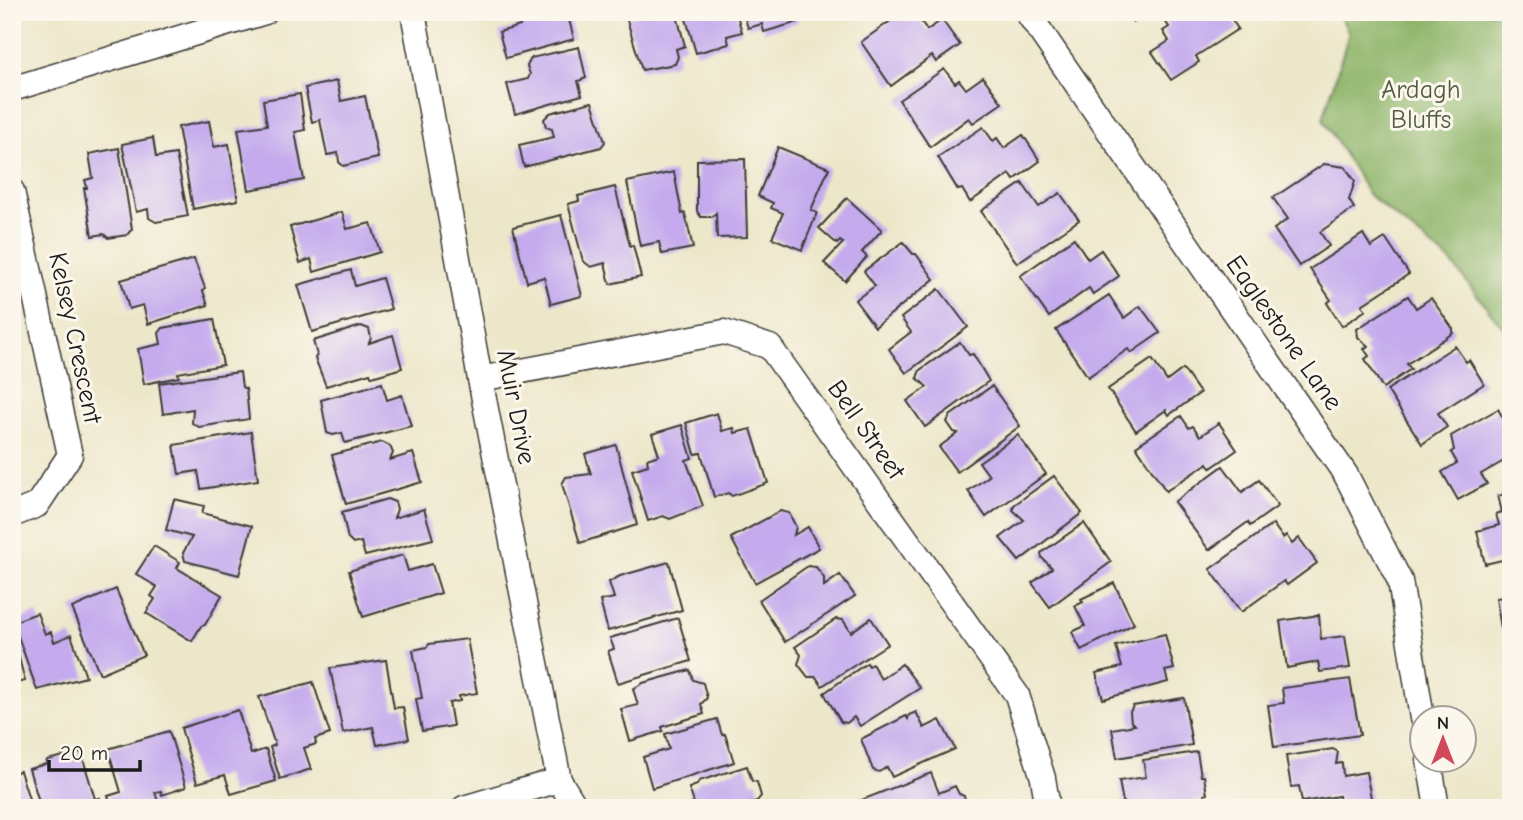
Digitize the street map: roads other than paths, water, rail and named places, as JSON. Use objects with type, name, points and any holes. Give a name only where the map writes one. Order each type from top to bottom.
[{"type":"street","points":[[12,89],[265,12]]},
{"type":"street","name":"Muir Drive","points":[[413,12],[480,379],[559,780],[576,808]]},
{"type":"street","name":"Eaglestone Lane","points":[[1027,12],[1346,475],[1400,581],[1420,704]]},
{"type":"street","name":"Kelsey Crescent","points":[[12,191],[70,455],[37,505],[12,515]]},
{"type":"street","name":"Bell Street","points":[[480,379],[724,332],[770,347],[1017,695],[1043,778],[1048,808]]},
{"type":"street","points":[[1431,774],[1437,808]]},
{"type":"street","points":[[464,808],[559,780]]},
{"type":"park label","name":"Ardagh Bluffs","points":[[1421,105]]}]
